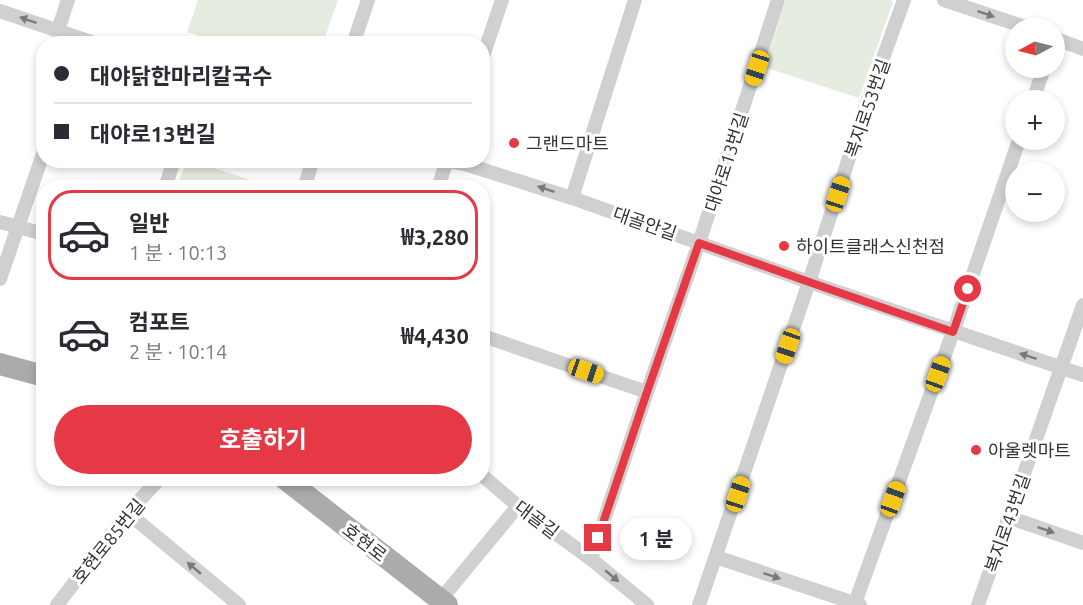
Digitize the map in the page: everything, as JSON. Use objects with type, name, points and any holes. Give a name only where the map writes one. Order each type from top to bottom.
[{"type":"main road","points":[[0,364],[36,374]]},
{"type":"main road","name":"호현로","points":[[294,486],[441,603]]},
{"type":"street","points":[[57,30],[68,0]]},
{"type":"street","points":[[355,36],[368,0]]},
{"type":"street","points":[[490,36],[502,0]]},
{"type":"street","points":[[572,198],[635,0]]},
{"type":"street","name":"대야로13번길","points":[[591,559],[699,243],[778,0]]},
{"type":"street","name":"복지로53번길","points":[[699,605],[809,282],[866,105],[904,0]]},
{"type":"street","points":[[944,0],[1005,20]]},
{"type":"street","points":[[0,11],[71,36]]},
{"type":"street","points":[[1065,42],[1083,49]]},
{"type":"street","points":[[716,557],[858,604],[1016,150]]},
{"type":"street","points":[[0,279],[38,168]]},
{"type":"street","name":"대골안길","points":[[477,168],[572,198],[953,332],[1083,375]]},
{"type":"street","points":[[0,222],[36,232]]},
{"type":"street","name":"복지로43번길","points":[[978,605],[1083,305]]},
{"type":"street","points":[[490,338],[647,392]]},
{"type":"street","name":"대골길","points":[[490,482],[647,605]]},
{"type":"street","name":"호현로85번길","points":[[57,605],[128,513],[153,486]]},
{"type":"street","points":[[441,603],[518,506]]},
{"type":"street","points":[[128,513],[239,605]]},
{"type":"street","points":[[1008,518],[1083,543]]},
{"type":"shaded area","points":[[198,0],[338,0],[325,36],[199,36],[187,32]]},
{"type":"shaded area","points":[[786,0],[891,0],[893,2],[859,98],[764,67]]},
{"type":"shaded area","points":[[184,168],[214,168],[251,180],[180,180]]},
{"type":"place","name":"그랜드마트","points":[[514,143]]},
{"type":"place","name":"하이트클래스신천점","points":[[784,246]]},
{"type":"place","name":"아울렛마트","points":[[976,450]]},
{"type":"route","points":[[598,538],[699,243],[953,332],[968,289]]}]
